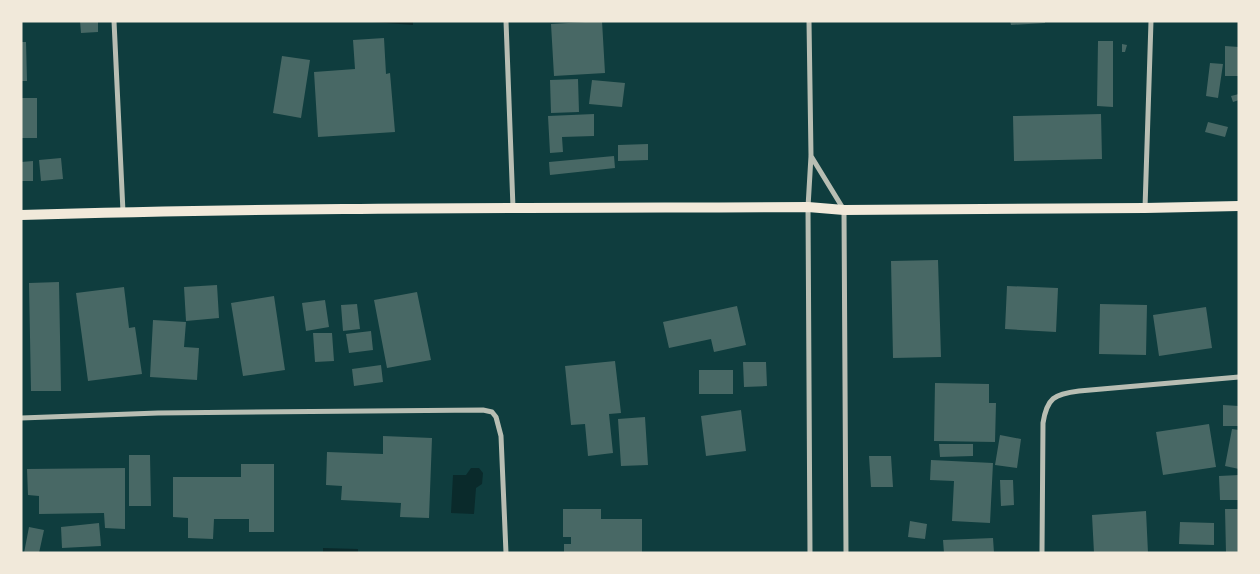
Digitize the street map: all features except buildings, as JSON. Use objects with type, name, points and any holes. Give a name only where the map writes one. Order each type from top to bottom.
[{"type":"main road","points":[[21,215],[123,212],[513,208],[808,207],[844,210],[1239,206]]},
{"type":"street","points":[[114,21],[123,212]]},
{"type":"street","points":[[506,21],[513,208]]},
{"type":"street","points":[[809,21],[811,156],[808,207],[810,553]]},
{"type":"street","points":[[1146,208],[1151,21]]},
{"type":"street","points":[[811,156],[844,210],[846,553]]},
{"type":"street","points":[[1042,553],[1043,423],[1046,408],[1051,400],[1063,393],[1079,390],[1239,377]]},
{"type":"street","points":[[21,418],[158,413],[483,410],[492,412],[496,417],[501,436],[506,553]]},
{"type":"water","points":[[359,21],[413,21],[413,25]]},
{"type":"water","points":[[471,468],[479,468],[483,473],[482,484],[476,488],[474,514],[451,513],[453,475],[466,475]]},
{"type":"water","points":[[323,548],[358,549],[358,553],[323,553]]}]
